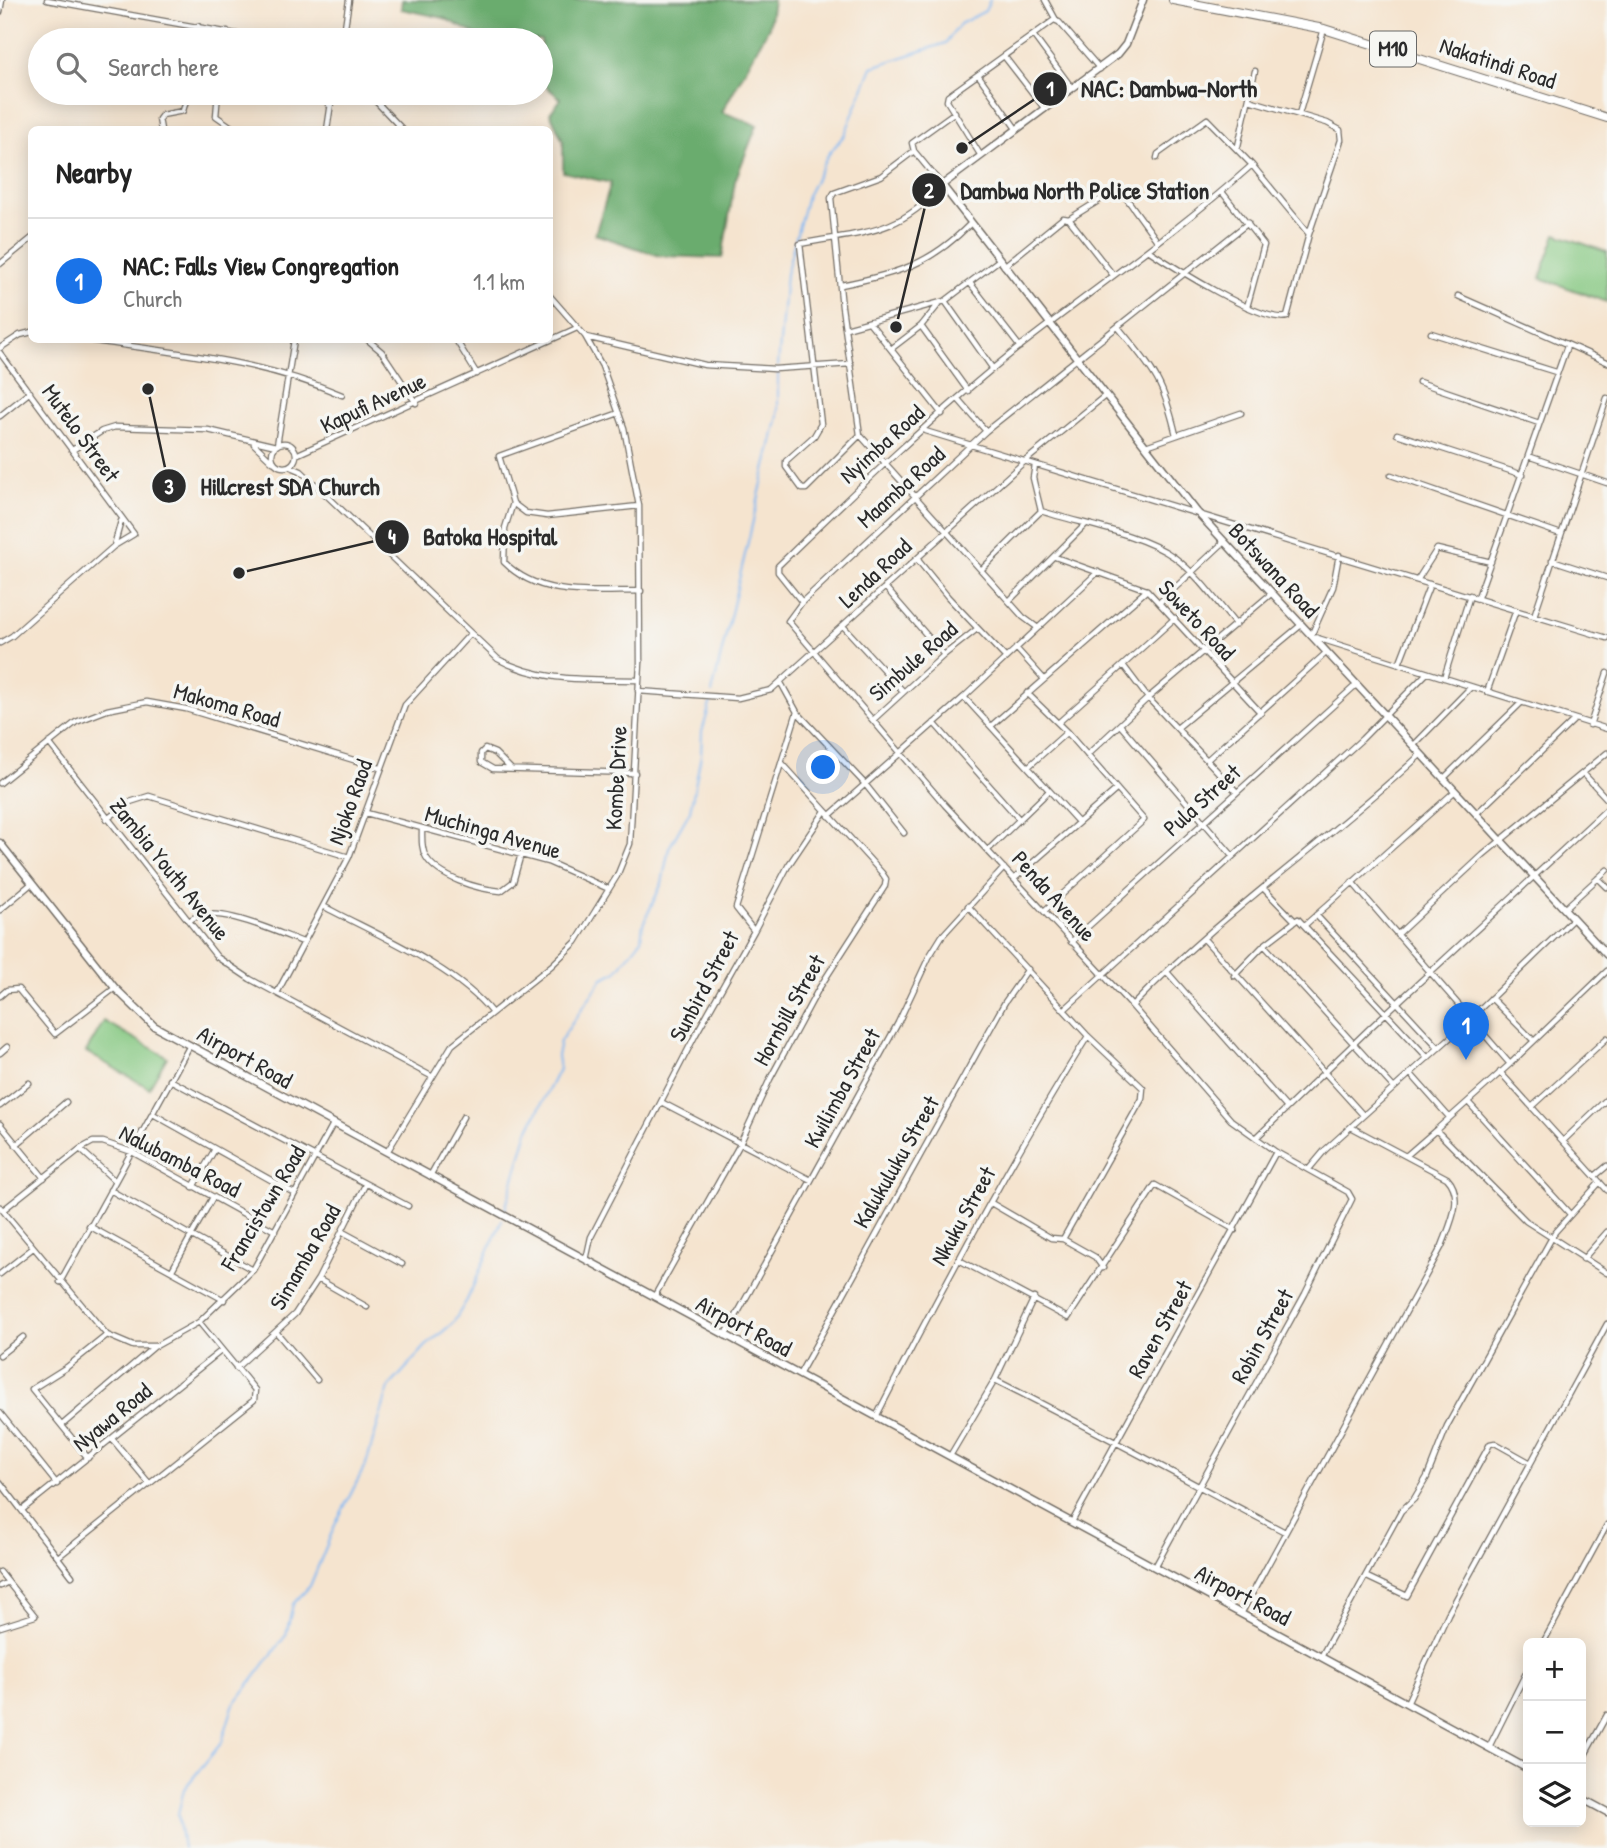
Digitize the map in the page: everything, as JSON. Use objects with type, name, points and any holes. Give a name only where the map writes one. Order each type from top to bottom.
[{"type":"highway","name":"Nakatindi Road","points":[[1173,0],[1324,29],[1607,118]]},
{"type":"street","points":[[0,12],[2,0]]},
{"type":"street","points":[[47,0],[210,28]]},
{"type":"street","points":[[344,28],[349,0]]},
{"type":"street","points":[[1045,0],[1057,20],[1100,70]]},
{"type":"street","points":[[860,435],[808,488],[802,489],[786,467],[786,461],[814,436],[821,424],[800,244],[836,240],[883,228],[910,216],[942,185],[1100,70],[1126,44],[1143,0]]},
{"type":"street","points":[[981,156],[947,101],[948,96],[1057,20]]},
{"type":"street","points":[[1299,114],[1324,29]]},
{"type":"street","points":[[1033,35],[1073,90]]},
{"type":"street","points":[[1004,56],[1045,109]]},
{"type":"street","points":[[1237,147],[1255,71]]},
{"type":"street","points":[[979,76],[1017,130]]},
{"type":"street","points":[[1147,250],[1184,275],[1247,307],[1277,318],[1287,317],[1309,234],[1342,140],[1340,130],[1299,114],[1249,100]]},
{"type":"street","points":[[160,126],[159,119],[162,115],[183,111],[185,105]]},
{"type":"street","points":[[217,105],[216,116],[230,126]]},
{"type":"street","points":[[329,105],[330,113]]},
{"type":"street","points":[[328,126],[333,105]]},
{"type":"street","points":[[379,105],[399,126]]},
{"type":"street","points":[[942,185],[914,151],[912,143],[955,112]]},
{"type":"street","points":[[1157,158],[1158,154],[1207,119],[1237,147],[1309,234]]},
{"type":"street","points":[[914,151],[881,176],[834,192],[830,206],[860,435],[1009,601],[1038,628]]},
{"type":"street","name":"Nyimba Road","points":[[802,602],[778,572],[778,566],[993,369],[1222,192],[1252,165]]},
{"type":"street","name":"Botswana Road","points":[[942,185],[1197,512],[1607,955]]},
{"type":"street","points":[[891,349],[920,326],[942,302],[1063,218],[1069,219],[1120,188],[1158,242]]},
{"type":"street","points":[[1222,192],[1264,246],[1247,307]]},
{"type":"street","points":[[1069,219],[1113,275]]},
{"type":"street","name":"Maamba Road","points":[[802,602],[986,431],[1248,223]]},
{"type":"street","points":[[841,285],[925,261],[948,247],[970,224]]},
{"type":"street","points":[[0,264],[28,241]]},
{"type":"street","points":[[970,283],[1020,347]]},
{"type":"street","points":[[1458,296],[1607,362]]},
{"type":"street","name":"Kombe Drive","points":[[386,1153],[452,1045],[567,952],[609,889],[630,844],[639,680],[639,506],[620,413],[602,366],[585,336],[553,300]]},
{"type":"street","points":[[846,328],[942,302]]},
{"type":"street","points":[[942,302],[993,369]]},
{"type":"street","points":[[870,323],[942,414]]},
{"type":"street","points":[[920,326],[968,391]]},
{"type":"street","points":[[1118,327],[1156,372],[1166,391],[1176,435]]},
{"type":"street","name":"Kapufi Avenue","points":[[553,339],[577,328]]},
{"type":"street","points":[[0,348],[28,332]]},
{"type":"street","points":[[1432,333],[1556,372]]},
{"type":"street","points":[[585,336],[705,365],[775,369],[851,364]]},
{"type":"street","points":[[108,343],[224,360],[288,374],[342,395]]},
{"type":"street","points":[[275,463],[272,453],[281,430],[293,343]]},
{"type":"street","points":[[372,343],[382,352],[416,403]]},
{"type":"street","points":[[458,343],[477,374]]},
{"type":"street","name":"Kapufi Avenue","points":[[296,456],[544,343]]},
{"type":"street","points":[[1478,597],[1567,346]]},
{"type":"street","name":"Mutelo Street","points":[[0,353],[74,449],[121,520],[134,534],[114,546]]},
{"type":"street","points":[[1419,382],[1539,423]]},
{"type":"street","points":[[0,415],[30,392]]},
{"type":"street","name":"Lenda Road","points":[[638,691],[738,698],[760,694],[781,683],[1024,461],[1106,395]]},
{"type":"street","points":[[1534,616],[1607,398]]},
{"type":"street","points":[[958,399],[986,431]]},
{"type":"street","points":[[620,413],[500,455],[513,503],[502,544],[503,562],[512,571],[537,584],[557,590],[641,591]]},
{"type":"street","points":[[1144,447],[1241,413]]},
{"type":"street","points":[[74,449],[102,431],[116,427],[208,430],[254,443],[276,446],[289,444]]},
{"type":"street","points":[[281,430],[301,471]]},
{"type":"street","points":[[924,430],[975,443],[1035,465],[1607,638]]},
{"type":"street","points":[[1397,434],[1523,475]]},
{"type":"street","points":[[254,443],[275,463],[301,471],[498,659],[520,671],[553,677],[639,680]]},
{"type":"street","points":[[289,466],[296,456]]},
{"type":"street","points":[[1528,456],[1607,483]]},
{"type":"street","points":[[1035,465],[1033,478],[1041,511]]},
{"type":"street","points":[[1391,475],[1561,534]]},
{"type":"street","points":[[513,503],[526,513],[547,516],[639,506]]},
{"type":"street","points":[[1041,511],[1157,548],[1192,573],[1236,625]]},
{"type":"street","points":[[982,569],[1041,511]]},
{"type":"street","points":[[0,643],[114,546],[121,520]]},
{"type":"street","points":[[1009,601],[1086,525]]},
{"type":"street","points":[[1160,602],[1224,542]]},
{"type":"street","points":[[1418,579],[1437,549],[1491,562]]},
{"type":"street","points":[[1339,555],[1333,587],[1311,636],[1520,704],[1607,729]]},
{"type":"street","name":"Soweto Road","points":[[1055,556],[1146,590],[1261,713]]},
{"type":"street","points":[[917,559],[977,629],[1005,657]]},
{"type":"street","points":[[1552,559],[1607,578]]},
{"type":"street","points":[[754,931],[788,866],[827,813],[964,697],[1098,572]]},
{"type":"street","points":[[1399,664],[1430,583]]},
{"type":"street","points":[[885,587],[944,655]]},
{"type":"street","points":[[991,726],[1146,590]]},
{"type":"street","points":[[1087,755],[1148,698],[1272,593]]},
{"type":"street","points":[[1444,678],[1469,595]]},
{"type":"street","points":[[802,602],[788,624],[815,654]]},
{"type":"street","points":[[1487,692],[1516,610]]},
{"type":"street","points":[[1058,723],[1175,618]]},
{"type":"street","points":[[1177,728],[1301,625]]},
{"type":"street","points":[[844,626],[903,691]]},
{"type":"street","name":"Simbule Road","points":[[873,720],[944,655],[977,629]]},
{"type":"street","name":"Njoko Raod","points":[[277,993],[349,857],[405,705],[470,634]]},
{"type":"street","points":[[1016,648],[1043,678]]},
{"type":"street","points":[[1207,759],[1327,652]]},
{"type":"street","name":"Penda Avenue","points":[[815,654],[1224,1112],[1276,1152]]},
{"type":"street","points":[[1123,665],[1148,698],[1236,791]]},
{"type":"street","points":[[1065,1009],[1362,739],[1427,673]]},
{"type":"street","points":[[1590,725],[1607,673]]},
{"type":"street","points":[[781,683],[797,712],[864,784],[904,833]]},
{"type":"street","name":"Pula Street","points":[[1071,942],[1357,684]]},
{"type":"street","points":[[1413,747],[1471,687]]},
{"type":"street","points":[[1027,693],[1067,732],[1144,820],[1044,911]]},
{"type":"street","points":[[964,697],[1078,822]]},
{"type":"street","name":"Makoma Road","points":[[0,783],[49,743],[88,716],[132,705],[162,703],[380,768]]},
{"type":"street","points":[[1443,780],[1520,704]]},
{"type":"street","name":"Sunbird Street","points":[[586,1261],[591,1237],[663,1103],[696,1034],[754,931],[736,908],[797,712]]},
{"type":"street","points":[[1475,814],[1573,720]]},
{"type":"street","points":[[934,723],[1019,819]]},
{"type":"street","points":[[1120,725],[1232,855]]},
{"type":"street","points":[[1028,766],[1067,732]]},
{"type":"street","name":"Zambia Youth Avenue","points":[[49,743],[217,957],[277,993],[431,1076]]},
{"type":"street","points":[[511,769],[495,753],[485,749],[481,753],[481,762],[488,768],[511,769],[635,773]]},
{"type":"street","points":[[1397,935],[1500,841],[1527,822],[1607,753]]},
{"type":"street","points":[[1132,1006],[1250,897],[1264,889],[1368,803],[1420,755]]},
{"type":"street","name":"Hornbill Street","points":[[654,1297],[740,1144],[770,1079],[818,990],[885,886],[886,879],[882,873],[782,764]]},
{"type":"street","points":[[1583,774],[1607,799]]},
{"type":"street","points":[[1014,879],[1117,789]]},
{"type":"street","points":[[988,850],[1049,791]]},
{"type":"street","points":[[1305,925],[1454,792]]},
{"type":"street","points":[[107,819],[130,802],[149,796],[349,857]]},
{"type":"street","points":[[1256,1138],[1323,1072],[1607,809]]},
{"type":"street","name":"Muchinga Avenue","points":[[366,813],[521,854],[609,889]]},
{"type":"street","points":[[422,829],[422,849],[427,859],[449,874],[485,890],[501,891],[513,882],[521,854]]},
{"type":"street","name":"Airport Road","points":[[0,843],[115,988],[154,1026],[1523,1766]]},
{"type":"street","name":"Kwilimba Street","points":[[725,1336],[898,1023],[929,957],[968,906],[1004,868]]},
{"type":"street","points":[[1564,909],[1607,870]]},
{"type":"street","points":[[1598,878],[1607,887]]},
{"type":"street","points":[[1352,883],[1510,1064]]},
{"type":"street","points":[[0,910],[32,884]]},
{"type":"street","points":[[1264,889],[1294,920],[1305,925],[1428,1058]]},
{"type":"street","points":[[323,906],[449,975],[479,996],[492,1013]]},
{"type":"street","points":[[968,906],[1087,1036],[1141,1084],[1144,1092],[1063,1239]]},
{"type":"street","points":[[189,921],[200,915],[217,914],[303,942]]},
{"type":"street","points":[[1316,915],[1439,1048]]},
{"type":"street","points":[[1309,1169],[1573,919]]},
{"type":"street","points":[[1234,976],[1264,945],[1294,920]]},
{"type":"street","points":[[1204,939],[1234,976],[1363,1115]]},
{"type":"street","points":[[1264,945],[1311,1000],[1394,1088]]},
{"type":"street","name":"Kalukuluku Street","points":[[799,1375],[1005,1002],[1028,969]]},
{"type":"street","points":[[1406,1156],[1510,1064],[1607,971]]},
{"type":"street","points":[[1167,972],[1287,1108]]},
{"type":"street","points":[[0,996],[7,990],[18,989],[55,1034],[115,988]]},
{"type":"street","points":[[1492,998],[1533,1040]]},
{"type":"street","name":"Nkuku Street","points":[[876,1417],[1049,1097],[1087,1036]]},
{"type":"street","points":[[1533,1106],[1607,1038]]},
{"type":"street","points":[[60,1282],[189,1046]]},
{"type":"street","points":[[0,1053],[8,1047]]},
{"type":"street","points":[[1500,1072],[1607,1190]]},
{"type":"street","points":[[1410,1073],[1450,1117]]},
{"type":"street","points":[[170,1080],[408,1206]]},
{"type":"street","points":[[0,1106],[29,1083]]},
{"type":"street","points":[[1563,1141],[1607,1099]]},
{"type":"street","points":[[16,1145],[66,1102]]},
{"type":"street","points":[[1468,1102],[1569,1213]]},
{"type":"street","points":[[663,1103],[811,1180]]},
{"type":"street","points":[[153,1114],[294,1193]]},
{"type":"street","points":[[430,1177],[463,1117]]},
{"type":"street","points":[[0,1124],[44,1178]]},
{"type":"street","name":"Francistown Road","points":[[62,1425],[156,1346],[199,1322],[253,1270],[333,1124]]},
{"type":"street","points":[[1241,1614],[1442,1246],[1458,1194],[1447,1178],[1351,1127]]},
{"type":"street","points":[[1436,1130],[1510,1208],[1607,1273]]},
{"type":"street","name":"Nalubamba Road","points":[[80,1149],[93,1142],[103,1142],[132,1152],[275,1231]]},
{"type":"street","points":[[115,1181],[80,1149],[1,1209],[107,1335],[133,1346],[156,1346]]},
{"type":"street","points":[[193,1187],[215,1149]]},
{"type":"street","name":"Robin Street","points":[[1155,1568],[1351,1203],[1348,1192],[1276,1152]]},
{"type":"street","name":"Raven Street","points":[[1072,1523],[1119,1442],[1276,1152]]},
{"type":"street","points":[[1595,1176],[1607,1166]]},
{"type":"street","points":[[1321,1657],[1401,1511],[1414,1499],[1427,1477],[1447,1426],[1552,1238],[1569,1213],[1600,1182]]},
{"type":"street","name":"Simamba Road","points":[[236,1368],[295,1314],[318,1279],[365,1185]]},
{"type":"street","points":[[959,1260],[1068,1318],[1103,1268],[1154,1185],[1235,1230]]},
{"type":"street","points":[[110,1189],[253,1270]]},
{"type":"street","points":[[172,1270],[213,1197]]},
{"type":"street","points":[[992,1203],[1051,1238],[1063,1239],[1095,1257],[1103,1268]]},
{"type":"street","points":[[89,1226],[224,1300]]},
{"type":"street","points":[[342,1232],[402,1265]]},
{"type":"street","points":[[1583,1259],[1607,1232]]},
{"type":"street","points":[[0,1275],[33,1248]]},
{"type":"street","points":[[318,1279],[367,1307]]},
{"type":"street","points":[[949,1457],[995,1380],[1034,1298]]},
{"type":"street","points":[[58,1557],[254,1399],[255,1390],[199,1322]]},
{"type":"street","points":[[1407,1703],[1448,1614],[1607,1324]]},
{"type":"street","points":[[277,1333],[317,1380]]},
{"type":"street","points":[[88,1458],[32,1389],[67,1367],[107,1335]]},
{"type":"street","points":[[0,1354],[23,1337]]},
{"type":"street","name":"Nyawa Road","points":[[22,1510],[113,1440],[222,1350]]},
{"type":"street","points":[[995,1380],[1119,1442],[1199,1489],[1285,1532]]},
{"type":"street","points":[[0,1413],[57,1484]]},
{"type":"street","points":[[113,1440],[149,1483]]},
{"type":"street","points":[[1367,1577],[1408,1596],[1490,1444],[1495,1443],[1529,1462]]},
{"type":"street","points":[[0,1482],[72,1576]]},
{"type":"street","points":[[1547,1638],[1607,1525]]},
{"type":"street","points":[[0,1572],[35,1616],[0,1627]]},
{"type":"street","points":[[0,1586],[8,1583]]},
{"type":"street","points":[[1489,1747],[1523,1679]]},
{"type":"street","points":[[1586,1753],[1607,1715]]},
{"type":"street","points":[[1586,1800],[1607,1811]]},
{"type":"green space","points":[[402,0],[773,0],[769,27],[722,112],[757,125],[735,181],[722,258],[660,256],[595,234],[611,183],[563,172],[563,141],[550,113],[561,99],[553,92],[553,28],[463,28],[444,18],[401,9]]},
{"type":"green space","points":[[1556,234],[1607,252],[1607,302],[1540,278]]},
{"type":"green space","points":[[104,1021],[167,1057],[149,1088],[86,1052]]},
{"type":"waterway","points":[[778,366],[786,274],[807,196],[828,155],[845,134],[872,67],[946,43],[960,24],[985,11],[990,0]]},
{"type":"waterway","points":[[712,693],[778,416],[778,373]]},
{"type":"waterway","points":[[504,1213],[528,1131],[559,1069],[557,1056],[560,1041],[603,978],[616,972],[641,940],[643,924],[662,883],[669,848],[690,811],[701,755],[702,732],[711,701]]},
{"type":"waterway","points":[[183,1848],[178,1814],[184,1789],[222,1742],[233,1706],[286,1635],[293,1604],[310,1586],[335,1525],[366,1464],[389,1387],[426,1346],[453,1323],[467,1300],[502,1220]]},
{"type":"place","name":"NAC: Dambwa-North","points":[[962,148]]},
{"type":"place","name":"Dambwa North Police Station","points":[[896,327]]},
{"type":"place","name":"Hillcrest SDA Church","points":[[148,389]]},
{"type":"place","name":"Batoka Hospital","points":[[239,573]]},
{"type":"place","name":"NAC: Falls View Congregation","points":[[1466,1060]]}]
